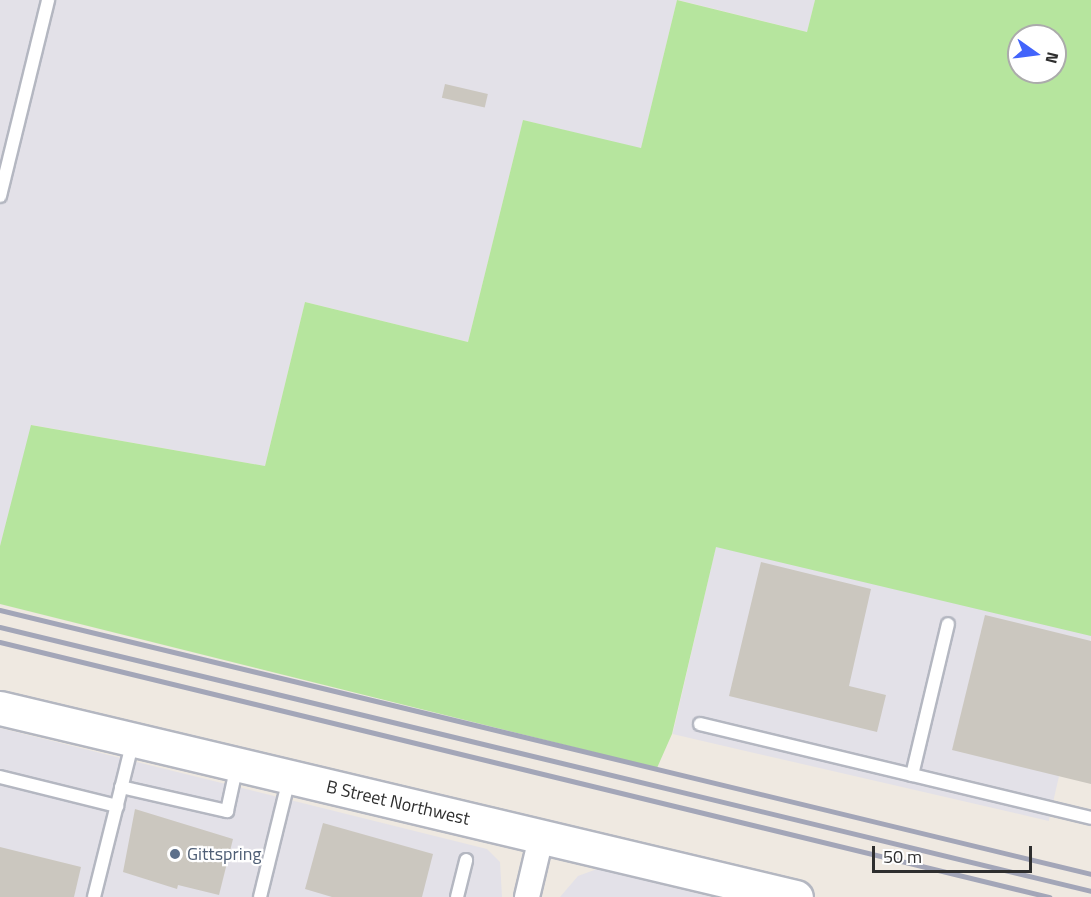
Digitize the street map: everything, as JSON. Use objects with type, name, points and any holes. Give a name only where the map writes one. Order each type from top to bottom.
[{"type":"street","name":"B Street Northwest","points":[[0,708],[796,897]]},
{"type":"street","points":[[527,897],[541,838]]},
{"type":"lane","points":[[0,196],[48,0]]},
{"type":"lane","points":[[912,775],[948,624]]},
{"type":"lane","points":[[700,724],[1091,819]]},
{"type":"lane","points":[[94,897],[133,740]]},
{"type":"lane","points":[[121,787],[227,811],[237,765]]},
{"type":"lane","points":[[0,777],[117,806]]},
{"type":"lane","points":[[260,897],[289,777]]},
{"type":"lane","points":[[457,897],[466,860]]},
{"type":"shaded area","points":[[0,0],[677,0],[641,149],[523,120],[468,342],[305,302],[265,466],[32,425],[0,546]]},
{"type":"shaded area","points":[[678,0],[815,0],[807,32]]},
{"type":"shaded area","points":[[716,546],[1091,633],[1049,821],[673,734]]},
{"type":"shaded area","points":[[0,728],[487,849],[500,862],[502,897],[0,897]]},
{"type":"shaded area","points":[[597,869],[712,897],[560,897],[578,876]]},
{"type":"green space","points":[[677,0],[807,32],[815,0],[1091,0],[1091,636],[716,547],[672,734],[657,768],[0,604],[0,546],[31,425],[265,466],[305,302],[468,342],[523,120],[641,148]]},
{"type":"building","points":[[445,84],[488,94],[485,108],[442,98]]},
{"type":"building","points":[[761,562],[871,589],[849,686],[886,695],[877,732],[729,696]]},
{"type":"building","points":[[985,615],[1091,641],[1091,784],[952,750]]},
{"type":"building","points":[[135,809],[233,839],[219,895],[178,885],[177,889],[123,872]]},
{"type":"building","points":[[323,823],[433,854],[422,897],[332,897],[305,889]]},
{"type":"building","points":[[0,847],[81,867],[74,897],[0,897]]},
{"type":"railway","points":[[0,610],[1091,874]]},
{"type":"railway","points":[[0,627],[1091,891]]},
{"type":"railway","points":[[0,642],[1049,897]]},
{"type":"place","name":"Gittspring","points":[[175,854]]}]
